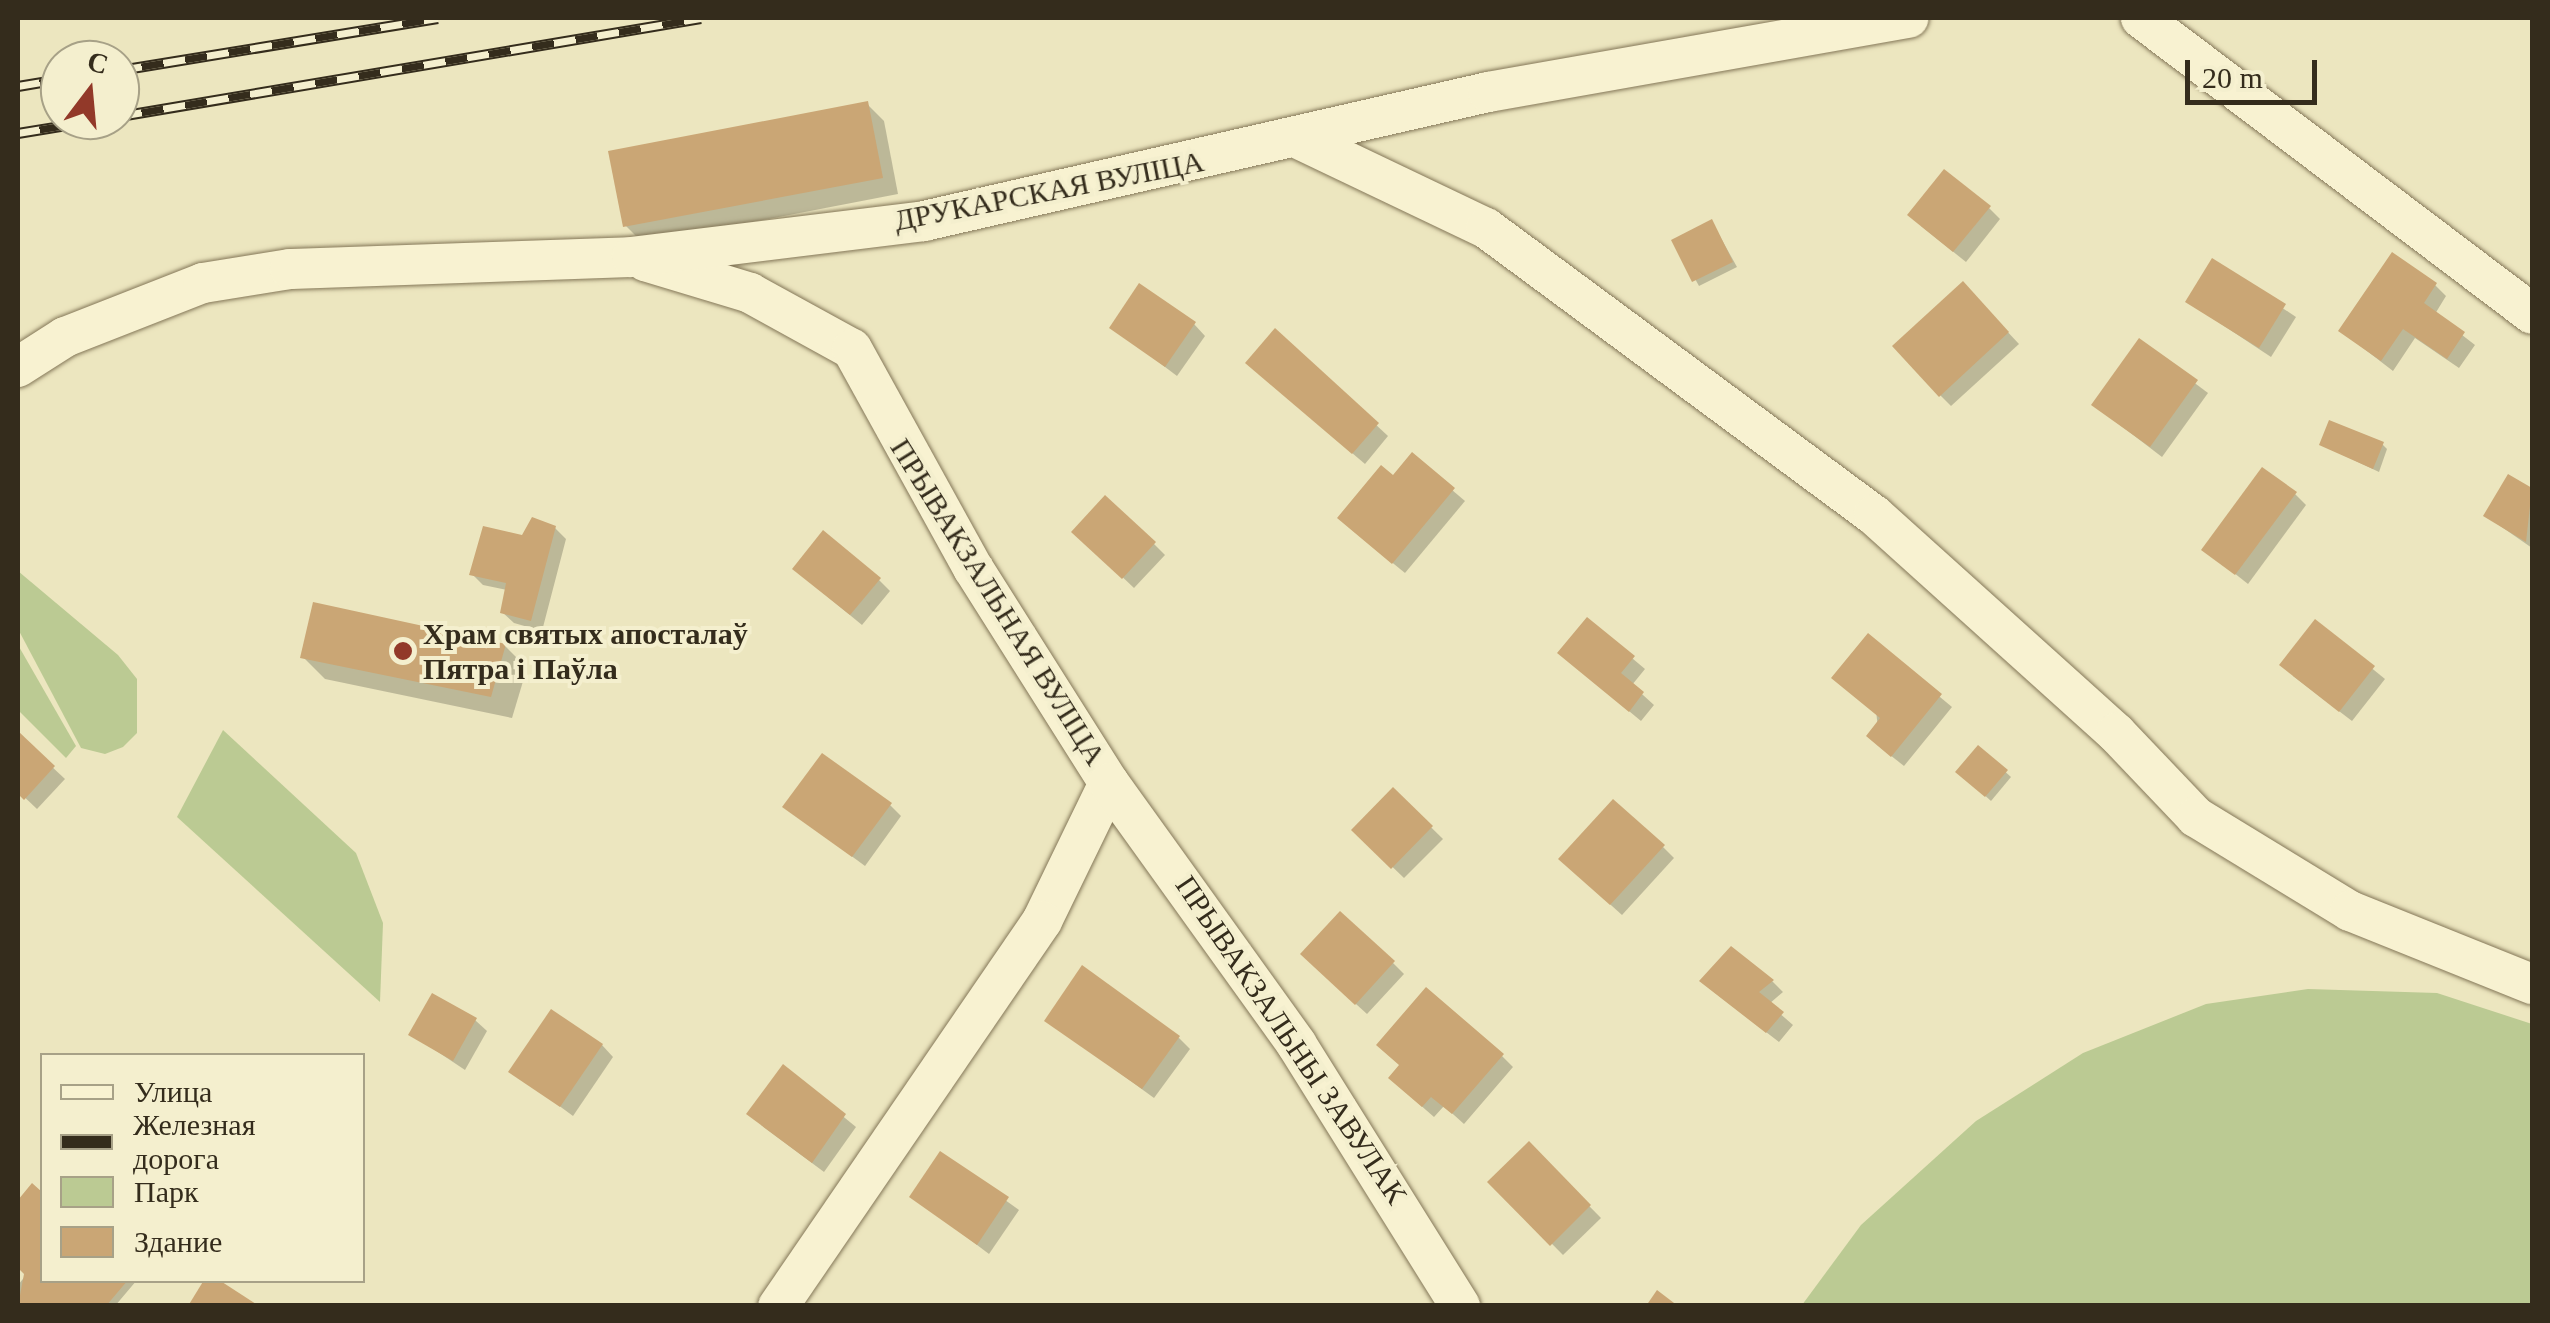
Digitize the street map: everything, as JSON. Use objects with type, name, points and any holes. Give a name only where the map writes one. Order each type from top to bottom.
[{"type":"street","name":"ДРУКАРСКАЯ ВУЛІЦА","points":[[18,367],[65,337],[203,284],[290,269],[632,257],[924,221],[1488,92],[1909,18]]},
{"type":"street","points":[[2141,18],[2532,314]]},
{"type":"street","points":[[1297,138],[1486,228],[1874,514],[2116,733],[2196,817],[2350,911],[2532,984]]},
{"type":"street","name":"ПРЫВАКЗАЛЬНАЯ ВУЛІЦА","points":[[632,257],[750,293],[852,350],[964,552],[1109,783],[1042,922],[778,1306]]},
{"type":"street","name":"ПРЫВАКЗАЛЬНЫ ЗАВУЛАК","points":[[1109,783],[1181,875],[1297,1045],[1460,1306]]},
{"type":"green space","points":[[18,571],[118,655],[137,679],[137,733],[123,747],[105,754],[81,748],[18,629]]},
{"type":"green space","points":[[18,645],[76,746],[66,758],[18,710]]},
{"type":"green space","points":[[223,730],[356,853],[383,923],[380,1002],[177,817]]},
{"type":"green space","points":[[2308,989],[2437,993],[2532,1024],[2532,1305],[1802,1305],[1861,1225],[1976,1121],[2083,1053],[2206,1004]]},
{"type":"building","points":[[868,101],[883,178],[623,227],[608,151]]},
{"type":"building","points":[[1944,169],[1991,206],[1953,252],[1907,215]]},
{"type":"building","points":[[1712,219],[1733,262],[1692,282],[1671,240]]},
{"type":"building","points":[[2392,252],[2437,283],[2424,303],[2465,332],[2447,359],[2403,329],[2381,361],[2338,331]]},
{"type":"building","points":[[2212,258],[2286,304],[2259,348],[2185,302]]},
{"type":"building","points":[[1963,281],[2009,332],[1939,397],[1892,346]]},
{"type":"building","points":[[1139,283],[1196,322],[1165,367],[1109,328]]},
{"type":"building","points":[[1275,328],[1379,423],[1352,454],[1245,363]]},
{"type":"building","points":[[2139,338],[2198,380],[2150,447],[2091,405]]},
{"type":"building","points":[[2329,420],[2384,442],[2373,469],[2319,445]]},
{"type":"building","points":[[1412,452],[1455,488],[1392,564],[1337,518],[1381,465],[1393,475]]},
{"type":"building","points":[[2262,467],[2297,492],[2235,575],[2201,550]]},
{"type":"building","points":[[2508,474],[2532,488],[2526,542],[2483,516]]},
{"type":"building","points":[[1105,495],[1156,542],[1122,579],[1071,532]]},
{"type":"building","points":[[532,517],[556,526],[531,621],[500,613],[506,583],[469,575],[483,526],[522,535]]},
{"type":"building","points":[[823,530],[881,578],[850,615],[792,569]]},
{"type":"building","name":"Храм святых апосталаў Пятра і Паўла","points":[[313,602],[506,644],[491,697],[300,658]]},
{"type":"building","points":[[1587,617],[1635,656],[1621,673],[1644,692],[1629,712],[1557,653]]},
{"type":"building","points":[[2315,619],[2375,666],[2339,712],[2279,665]]},
{"type":"building","points":[[1868,633],[1942,694],[1891,757],[1866,736],[1880,718],[1831,678]]},
{"type":"building","points":[[18,731],[55,766],[24,800],[18,794]]},
{"type":"building","points":[[1978,745],[2008,770],[1985,797],[1955,772]]},
{"type":"building","points":[[822,753],[892,803],[852,857],[782,807]]},
{"type":"building","points":[[1393,787],[1433,826],[1391,869],[1351,830]]},
{"type":"building","points":[[1613,799],[1665,845],[1610,905],[1558,859]]},
{"type":"building","points":[[1340,911],[1395,961],[1355,1005],[1300,954]]},
{"type":"building","points":[[1731,946],[1774,980],[1759,992],[1784,1012],[1766,1033],[1699,981]]},
{"type":"building","points":[[1082,965],[1180,1036],[1142,1089],[1044,1021]]},
{"type":"building","points":[[1426,987],[1504,1054],[1452,1114],[1431,1097],[1422,1107],[1388,1078],[1399,1065],[1376,1045]]},
{"type":"building","points":[[432,993],[477,1018],[453,1061],[408,1035]]},
{"type":"building","points":[[551,1009],[603,1044],[560,1107],[508,1072]]},
{"type":"building","points":[[783,1064],[846,1114],[812,1163],[746,1114]]},
{"type":"building","points":[[1529,1141],[1591,1205],[1550,1246],[1487,1182]]},
{"type":"building","points":[[940,1151],[1009,1197],[977,1245],[909,1197]]},
{"type":"building","points":[[32,1183],[40,1190],[40,1283],[125,1283],[106,1306],[18,1306],[24,1274],[18,1268],[18,1200]]},
{"type":"building","points":[[202,1283],[224,1283],[259,1306],[188,1306]]},
{"type":"building","points":[[1657,1290],[1678,1306],[1646,1306]]},
{"type":"railway","points":[[140,67],[438,18]]},
{"type":"railway","points":[[140,113],[701,18]]},
{"type":"railway","points":[[18,86],[40,82]]},
{"type":"railway","points":[[18,133],[40,129]]},
{"type":"place","name":"Храм святых апосталаў Пятра і Паўла","points":[[403,651]]}]
